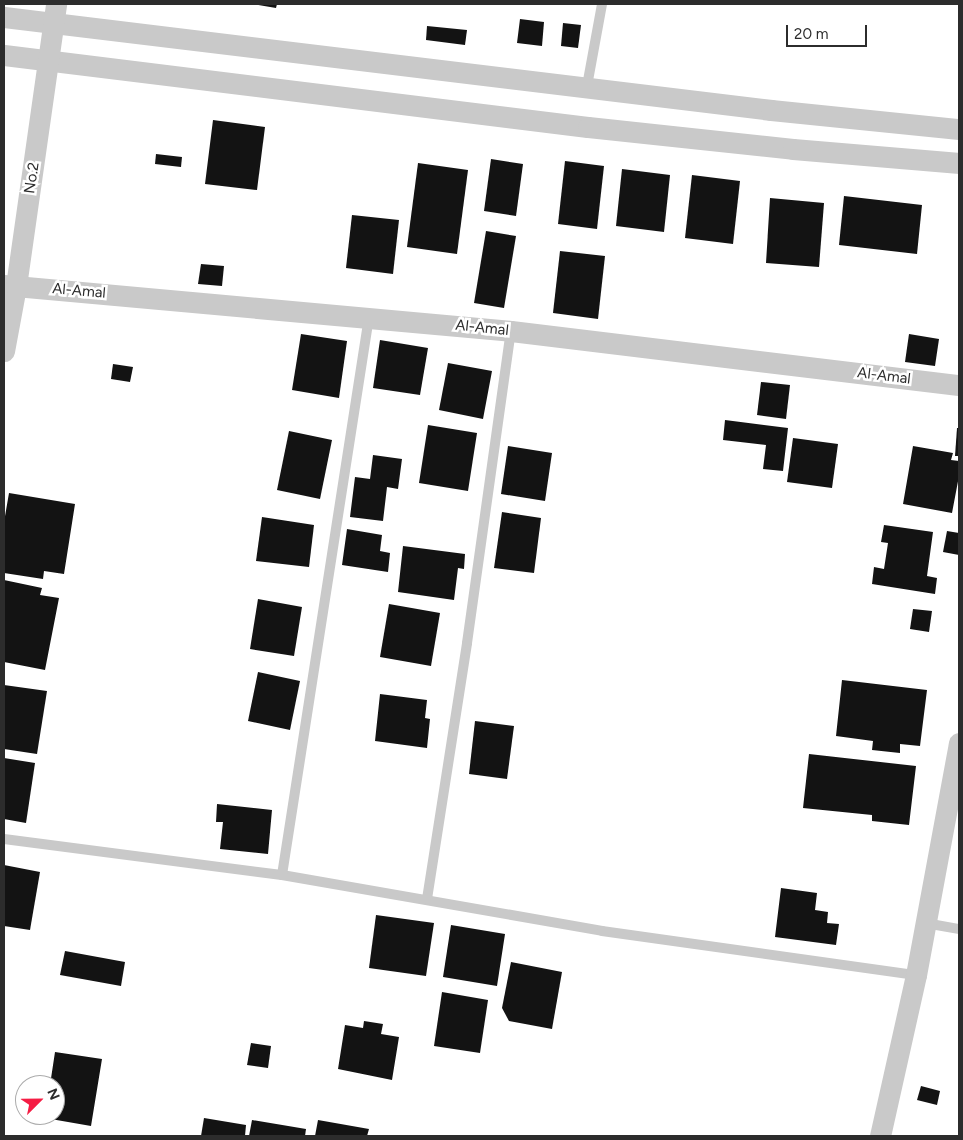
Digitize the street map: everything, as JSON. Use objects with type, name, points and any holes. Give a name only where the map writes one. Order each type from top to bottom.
[{"type":"street","points":[[4,17],[54,13],[771,110],[959,129]]},
{"type":"street","name":"No.2","points":[[4,351],[10,285],[49,61],[54,13]]},
{"type":"street","points":[[4,55],[597,128],[793,149],[959,163]]},
{"type":"street","name":"Al-Amal","points":[[10,285],[511,331],[959,385]]},
{"type":"street","points":[[880,1136],[916,975],[958,756]]},
{"type":"lane","points":[[587,86],[602,4]]},
{"type":"lane","points":[[282,875],[369,317]]},
{"type":"lane","points":[[428,899],[467,643],[511,331]]},
{"type":"lane","points":[[4,839],[282,875],[428,899],[602,931],[916,975]]},
{"type":"lane","points":[[925,923],[959,929]]},
{"type":"building","points":[[253,4],[277,4],[276,8]]},
{"type":"building","points":[[520,19],[544,22],[542,46],[517,43]]},
{"type":"building","points":[[563,23],[581,25],[578,48],[561,46]]},
{"type":"building","points":[[427,26],[467,30],[465,45],[426,40]]},
{"type":"building","points":[[213,120],[265,127],[257,190],[205,184]]},
{"type":"building","points":[[156,154],[182,157],[181,167],[155,164]]},
{"type":"building","points":[[491,159],[523,164],[516,216],[484,211]]},
{"type":"building","points":[[565,161],[604,166],[597,229],[558,224]]},
{"type":"building","points":[[418,163],[468,170],[457,254],[407,247]]},
{"type":"building","points":[[622,169],[670,175],[664,232],[616,226]]},
{"type":"building","points":[[692,175],[740,181],[733,244],[685,238]]},
{"type":"building","points":[[844,196],[922,205],[917,254],[839,245]]},
{"type":"building","points":[[770,198],[824,203],[819,267],[766,263]]},
{"type":"building","points":[[352,215],[399,220],[393,274],[346,268]]},
{"type":"building","points":[[486,231],[516,236],[504,308],[474,303]]},
{"type":"building","points":[[560,251],[605,256],[598,319],[553,313]]},
{"type":"building","points":[[201,264],[224,266],[222,286],[198,284]]},
{"type":"building","points":[[301,334],[347,341],[339,398],[292,390]]},
{"type":"building","points":[[909,334],[939,339],[935,366],[905,362]]},
{"type":"building","points":[[380,340],[428,348],[420,395],[373,388]]},
{"type":"building","points":[[448,363],[492,371],[483,419],[439,410]]},
{"type":"building","points":[[113,364],[133,367],[130,382],[111,379]]},
{"type":"building","points":[[761,382],[790,385],[786,419],[757,415]]},
{"type":"building","points":[[725,420],[788,428],[783,471],[763,469],[766,445],[723,440]]},
{"type":"building","points":[[428,425],[477,433],[468,491],[419,483]]},
{"type":"building","points":[[957,428],[959,428],[959,456],[955,456]]},
{"type":"building","points":[[289,431],[332,440],[320,499],[277,490]]},
{"type":"building","points":[[793,438],[838,444],[832,488],[787,482]]},
{"type":"building","points":[[508,446],[552,453],[545,501],[501,494]]},
{"type":"building","points":[[913,446],[953,453],[951,460],[959,461],[959,476],[952,513],[903,504]]},
{"type":"building","points":[[373,455],[402,459],[398,489],[387,487],[383,521],[350,517],[355,477],[370,479]]},
{"type":"building","points":[[9,493],[75,504],[64,574],[44,571],[43,579],[4,573],[4,522]]},
{"type":"building","points":[[502,512],[541,518],[534,573],[494,568]]},
{"type":"building","points":[[262,517],[314,525],[309,567],[256,561]]},
{"type":"building","points":[[884,525],[933,532],[927,576],[937,578],[935,594],[872,584],[874,567],[884,569],[888,543],[881,542]]},
{"type":"building","points":[[347,529],[382,535],[380,551],[390,553],[388,572],[342,565]]},
{"type":"building","points":[[947,531],[959,533],[959,555],[943,552]]},
{"type":"building","points":[[403,546],[465,554],[464,569],[458,568],[454,600],[398,592]]},
{"type":"building","points":[[4,580],[42,588],[40,595],[59,598],[45,670],[4,662]]},
{"type":"building","points":[[258,599],[302,607],[294,656],[250,649]]},
{"type":"building","points":[[389,604],[440,613],[431,666],[380,657]]},
{"type":"building","points":[[913,609],[932,611],[929,632],[910,629]]},
{"type":"building","points":[[258,672],[300,681],[290,730],[248,721]]},
{"type":"building","points":[[842,680],[927,690],[920,746],[900,744],[900,753],[872,750],[873,741],[836,736]]},
{"type":"building","points":[[4,685],[47,691],[37,754],[4,749]]},
{"type":"building","points":[[380,694],[427,700],[425,718],[430,719],[427,748],[375,741]]},
{"type":"building","points":[[475,721],[514,726],[507,779],[469,774]]},
{"type":"building","points":[[809,754],[916,766],[909,825],[872,821],[872,815],[803,808]]},
{"type":"building","points":[[4,758],[35,763],[26,823],[4,819]]},
{"type":"building","points":[[217,804],[272,810],[268,854],[220,849],[223,822],[216,822]]},
{"type":"building","points":[[4,865],[40,872],[30,930],[4,926]]},
{"type":"building","points":[[781,888],[817,893],[815,910],[828,912],[827,923],[839,924],[836,945],[775,937]]},
{"type":"building","points":[[376,915],[434,923],[426,976],[369,968]]},
{"type":"building","points":[[451,925],[505,934],[497,986],[443,977]]},
{"type":"building","points":[[65,951],[125,962],[121,986],[60,975]]},
{"type":"building","points":[[511,962],[562,972],[552,1029],[509,1021],[502,1008]]},
{"type":"building","points":[[442,992],[488,1000],[480,1053],[434,1046]]},
{"type":"building","points":[[364,1021],[383,1024],[381,1034],[399,1037],[392,1080],[338,1069],[345,1025],[363,1028]]},
{"type":"building","points":[[251,1043],[271,1046],[268,1068],[247,1065]]},
{"type":"building","points":[[55,1052],[102,1059],[91,1126],[65,1121],[65,1075],[52,1075]]},
{"type":"building","points":[[921,1086],[940,1091],[937,1105],[917,1100]]},
{"type":"building","points":[[204,1118],[246,1125],[245,1136],[201,1136]]},
{"type":"building","points":[[252,1120],[306,1129],[305,1136],[249,1136]]},
{"type":"building","points":[[318,1120],[369,1129],[367,1136],[315,1136]]}]
